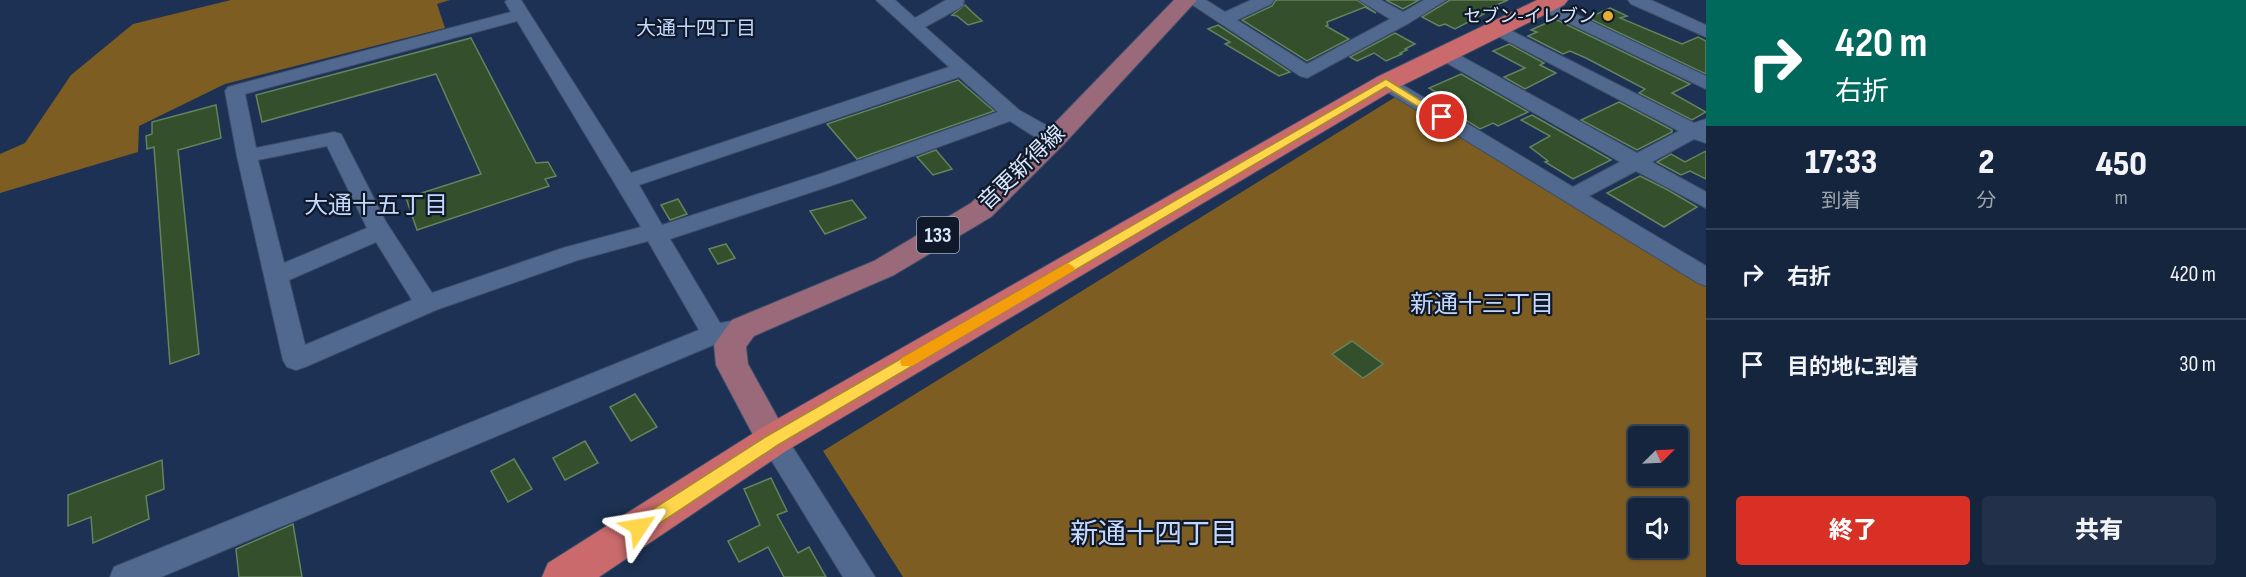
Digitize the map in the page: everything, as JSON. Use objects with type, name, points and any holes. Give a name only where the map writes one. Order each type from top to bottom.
[{"type":"highway","points":[[563,577],[772,440],[1386,83],[1551,2]]},
{"type":"main road","name":"音更新得線","points":[[743,328],[884,268],[981,210],[1055,138],[1186,0]]},
{"type":"main road","points":[[743,328],[730,345],[732,365],[772,440]]},
{"type":"street","points":[[885,0],[1012,114],[1055,138]]},
{"type":"street","points":[[915,25],[957,2],[955,0]]},
{"type":"street","points":[[1194,0],[1307,72],[1437,0]]},
{"type":"street","points":[[1224,19],[1265,0]]},
{"type":"street","points":[[1368,0],[1403,19]]},
{"type":"street","points":[[1636,0],[1706,32]]},
{"type":"street","points":[[1551,2],[1706,83]]},
{"type":"street","points":[[714,334],[655,233],[626,183],[518,7],[236,91],[247,156],[296,360],[427,304],[571,254],[655,233],[828,179],[1012,114]]},
{"type":"street","points":[[1685,22],[1706,12]]},
{"type":"street","points":[[1498,28],[1702,130]]},
{"type":"street","points":[[1444,54],[1706,201]]},
{"type":"street","points":[[626,183],[963,69]]},
{"type":"street","points":[[1386,83],[1706,277]]},
{"type":"street","points":[[1573,196],[1702,130]]},
{"type":"street","points":[[247,156],[334,138],[380,231],[427,304]]},
{"type":"street","points":[[276,276],[380,231]]},
{"type":"street","points":[[125,577],[714,334],[743,328]]},
{"type":"street","points":[[772,440],[860,577]]},
{"type":"shaded area","points":[[231,0],[450,0],[437,4],[445,28],[225,84],[139,126],[138,152],[0,193],[0,154],[25,143],[71,75],[133,24]]},
{"type":"shaded area","points":[[1397,96],[1706,285],[1706,577],[903,577],[823,451]]},
{"type":"building","points":[[1276,0],[1357,0],[1376,13],[1365,7],[1327,22],[1326,26],[1349,39],[1307,61],[1242,20],[1272,6]]},
{"type":"building","points":[[1386,0],[1419,0],[1403,9]]},
{"type":"building","points":[[1450,0],[1508,0],[1480,12],[1484,14],[1455,29],[1445,24],[1439,26],[1422,17]]},
{"type":"building","points":[[965,5],[982,21],[968,25],[957,16],[952,15]]},
{"type":"building","points":[[1610,8],[1627,16],[1620,18],[1682,44],[1698,37],[1706,41],[1706,74],[1588,18]]},
{"type":"building","points":[[1555,19],[1690,84],[1672,93],[1706,112],[1692,120],[1639,93],[1645,89],[1586,58],[1570,51],[1563,54],[1528,36],[1537,32],[1531,30]]},
{"type":"building","points":[[1218,25],[1290,72],[1279,76],[1225,44],[1230,42],[1208,29]]},
{"type":"building","points":[[1395,33],[1415,44],[1400,53],[1402,54],[1386,61],[1374,53],[1357,61],[1350,57]]},
{"type":"building","points":[[471,38],[536,163],[548,162],[556,176],[545,179],[549,186],[417,230],[406,198],[481,174],[436,74],[262,122],[256,95]]},
{"type":"building","points":[[1509,44],[1544,63],[1540,65],[1556,73],[1525,89],[1504,77],[1525,68],[1493,51]]},
{"type":"building","points":[[1461,74],[1528,112],[1498,126],[1493,123],[1480,129],[1456,114],[1466,110],[1429,88]]},
{"type":"building","points":[[958,80],[994,111],[857,159],[827,124]]},
{"type":"building","points":[[1619,102],[1672,132],[1637,150],[1581,120]]},
{"type":"building","points":[[216,105],[221,138],[178,150],[199,354],[170,364],[154,147],[147,149],[146,136],[152,134],[152,122]]},
{"type":"building","points":[[1532,115],[1611,160],[1573,179],[1545,162],[1548,161],[1530,147],[1550,136],[1521,120]]},
{"type":"building","points":[[936,150],[952,169],[933,175],[917,157]]},
{"type":"building","points":[[1706,151],[1706,179],[1690,171],[1681,175],[1657,162],[1671,154],[1685,162]]},
{"type":"building","points":[[1640,176],[1697,207],[1664,227],[1607,193]]},
{"type":"building","points":[[678,199],[687,214],[670,220],[661,205]]},
{"type":"building","points":[[852,200],[866,218],[825,234],[810,211]]},
{"type":"building","points":[[726,244],[735,258],[718,264],[709,249]]},
{"type":"building","points":[[1352,341],[1383,364],[1363,378],[1332,354]]},
{"type":"building","points":[[635,394],[657,427],[631,441],[610,407]]},
{"type":"building","points":[[585,441],[598,463],[565,480],[553,458]]},
{"type":"building","points":[[514,459],[532,489],[508,502],[491,471]]},
{"type":"building","points":[[162,460],[164,489],[146,496],[149,519],[93,543],[91,517],[68,526],[68,495]]},
{"type":"building","points":[[771,478],[787,511],[777,515],[798,553],[809,547],[826,577],[784,577],[768,547],[739,562],[728,541],[760,525],[744,489]]},
{"type":"building","points":[[293,524],[302,577],[239,577],[236,549]]},
{"type":"slow traffic","points":[[907,362],[1068,268]]},
{"type":"place","name":"セブン-イレブン","points":[[1608,16]]},
{"type":"district","name":"大通十四丁目","points":[[696,29]]},
{"type":"district","name":"大通十五丁目","points":[[376,205]]},
{"type":"district","name":"新通十三丁目","points":[[1482,304]]},
{"type":"district","name":"新通十四丁目","points":[[1154,534]]},
{"type":"route","points":[[639,527],[772,440],[1386,83],[1442,117]]}]
